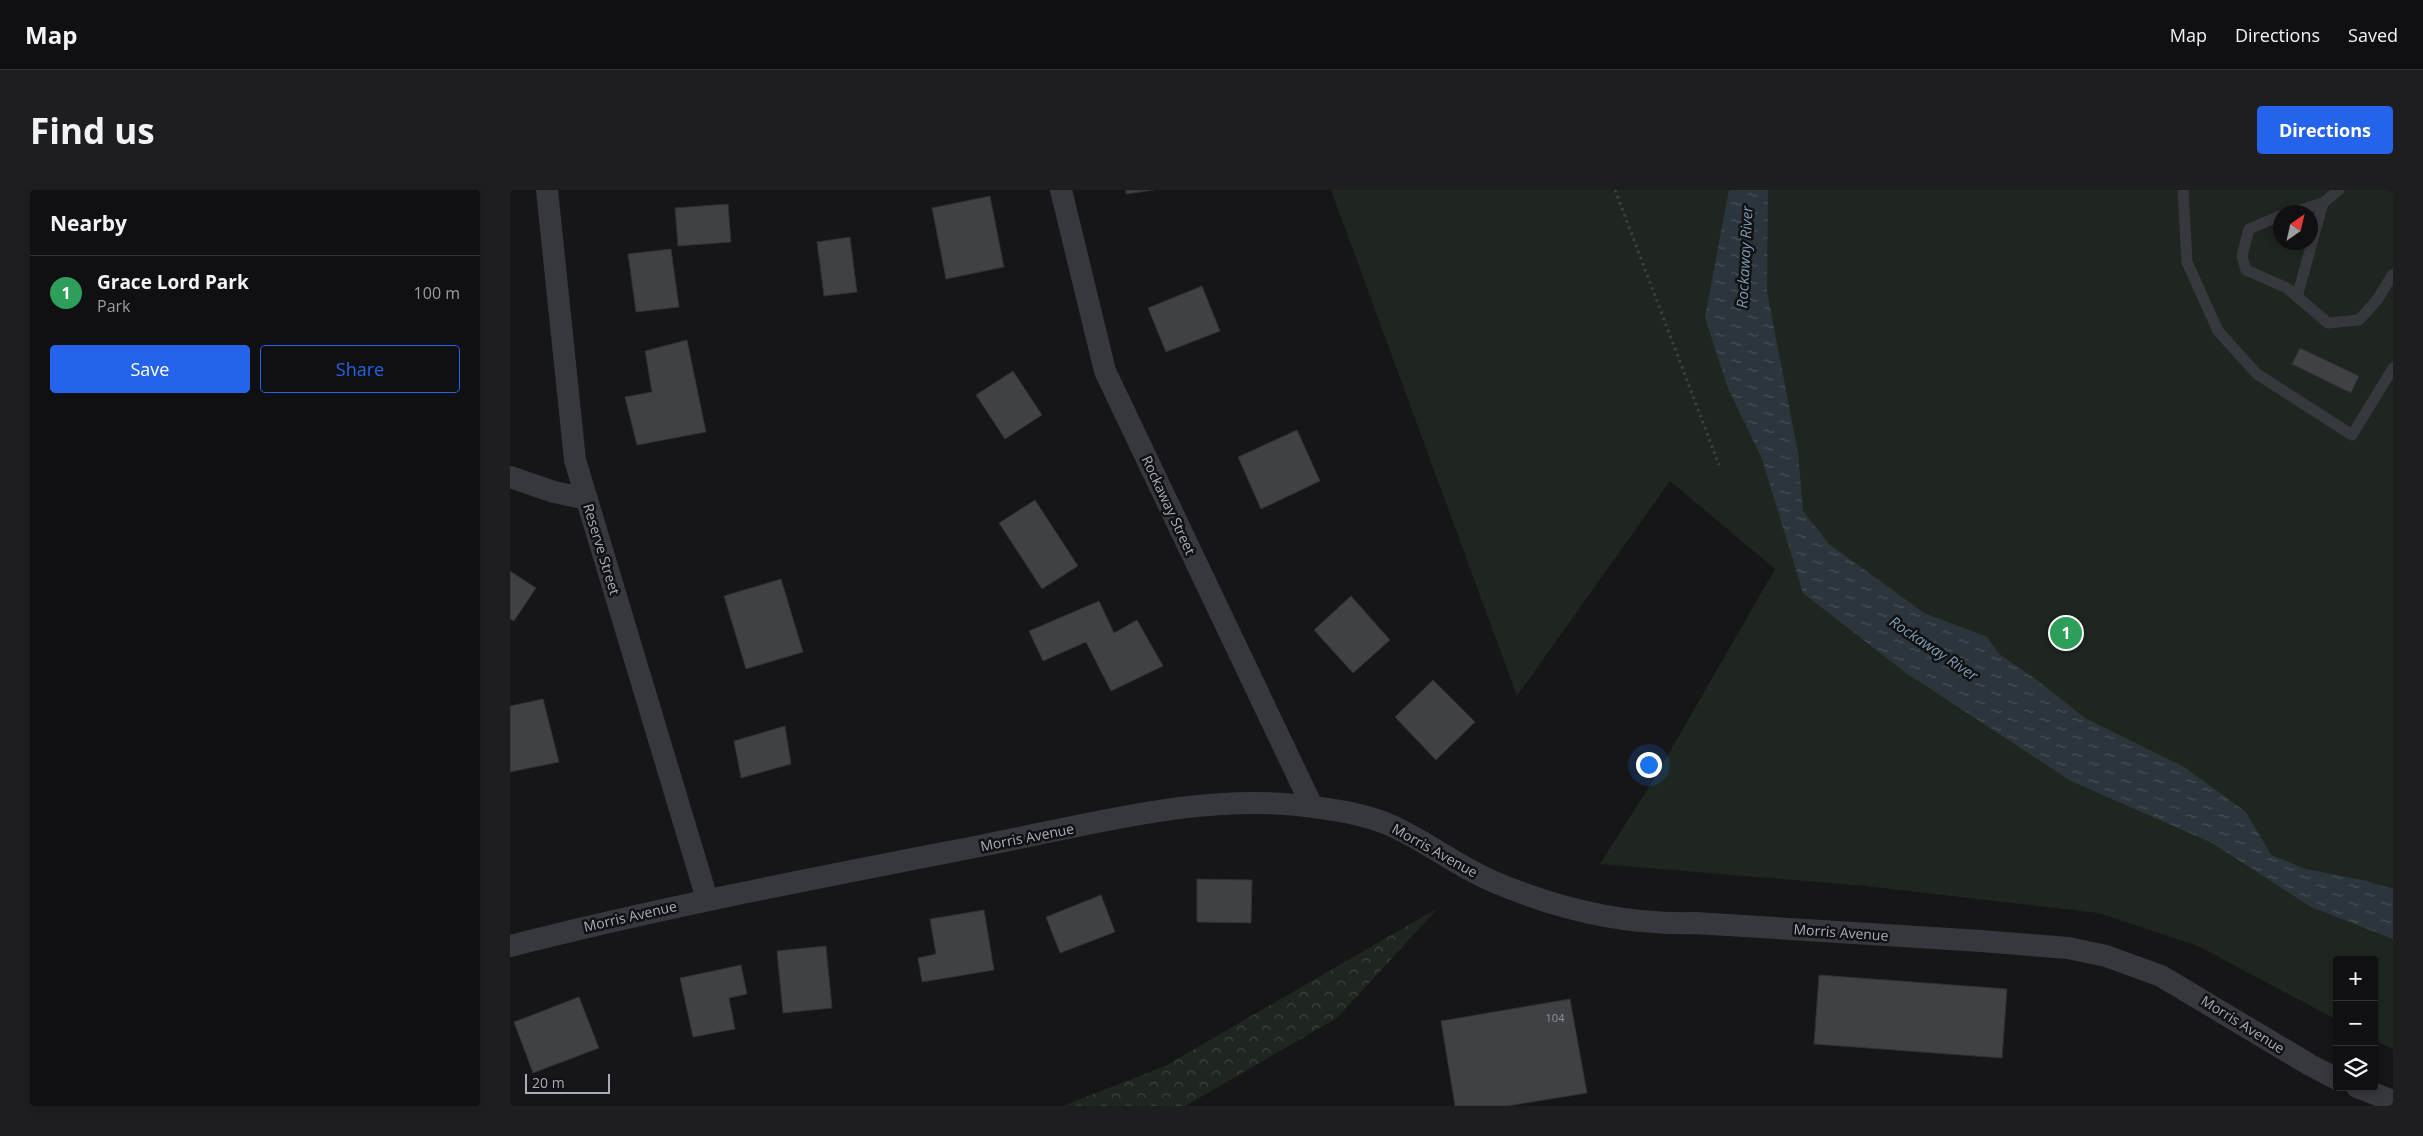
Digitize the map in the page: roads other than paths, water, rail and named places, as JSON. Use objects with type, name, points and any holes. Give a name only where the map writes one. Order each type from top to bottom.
[{"type":"street","name":"Reserve Street","points":[[547,190],[575,460],[707,899]]},
{"type":"street","name":"Rockaway Street","points":[[1061,190],[1105,370],[1312,806]]},
{"type":"street","points":[[510,477],[554,492],[587,498]]},
{"type":"street","name":"Morris Avenue","points":[[510,946],[707,899],[1120,819],[1219,802],[1258,802],[1312,806],[1374,819],[1392,826],[1493,882],[1548,902],[1604,917],[1662,924],[1695,923],[1981,941],[2068,948],[2106,956],[2161,976],[2310,1065],[2333,1076]]},
{"type":"street","points":[[2367,1091],[2393,1101]]},
{"type":"lane","points":[[2183,190],[2187,262],[2218,331],[2257,374],[2352,435],[2393,368]]},
{"type":"lane","points":[[2316,205],[2323,203],[2339,190]]},
{"type":"lane","points":[[2297,297],[2323,203]]},
{"type":"lane","points":[[2273,219],[2249,229],[2242,256],[2246,270],[2288,288],[2328,323],[2359,320],[2377,300],[2393,274]]},
{"type":"water","name":"Rockaway River","points":[[1729,190],[1768,190],[1767,291],[1798,453],[1803,511],[1829,544],[1924,613],[1987,637],[1999,654],[2037,680],[2085,718],[2184,767],[2246,812],[2271,855],[2306,869],[2367,881],[2393,889],[2393,939],[2311,907],[2212,843],[2071,781],[1906,673],[1803,593],[1762,459],[1727,386],[1705,317]]},
{"type":"place","name":"Grace Lord Park","points":[[2066,633]]}]
